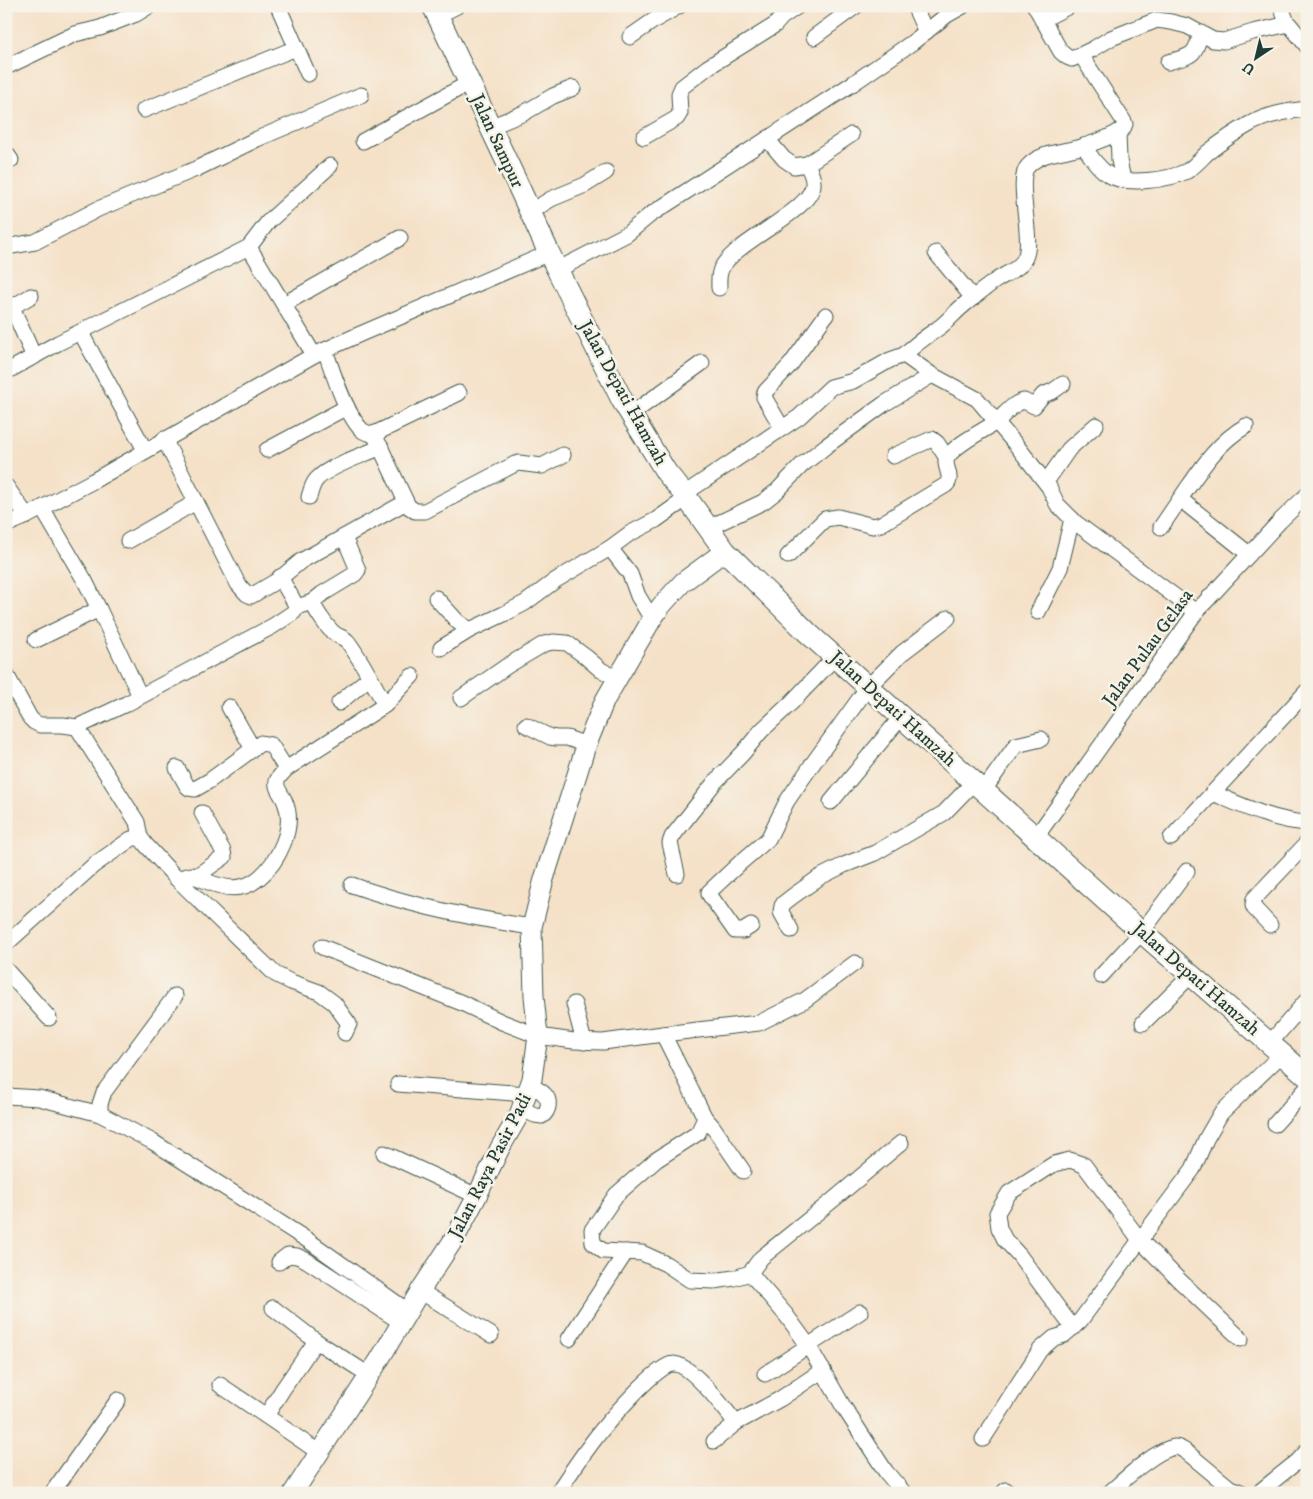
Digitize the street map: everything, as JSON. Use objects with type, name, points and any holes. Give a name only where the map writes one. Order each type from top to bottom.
[{"type":"main road","name":"Jalan Sampur","points":[[435,11],[555,266]]},
{"type":"main road","name":"Jalan Depati Hamzah","points":[[555,266],[630,415],[666,472],[686,496],[725,551],[774,601],[834,657],[1123,916],[1307,1076]]},
{"type":"street","points":[[6,67],[75,34],[136,14],[149,6]]},
{"type":"street","points":[[278,6],[308,74]]},
{"type":"street","points":[[435,11],[457,6]]},
{"type":"street","points":[[630,38],[653,21],[679,6]]},
{"type":"street","points":[[644,137],[677,118],[680,114],[679,94],[682,87],[708,67],[775,25],[782,17],[798,6]]},
{"type":"street","points":[[814,37],[856,6]]},
{"type":"street","points":[[914,6],[926,32]]},
{"type":"street","points":[[6,525],[93,481],[320,353],[366,331],[555,266],[627,234],[650,215],[852,84],[947,15],[963,6]]},
{"type":"street","points":[[1035,6],[1061,52],[1072,59],[1111,38],[1157,20],[1187,26],[1213,40],[1224,41],[1287,23]]},
{"type":"street","points":[[1042,20],[1069,6]]},
{"type":"street","points":[[1281,6],[1287,23],[1291,25],[1307,46]]},
{"type":"street","points":[[1168,62],[1193,54],[1200,33]]},
{"type":"street","points":[[144,110],[296,48]]},
{"type":"street","points":[[440,648],[470,630],[525,603],[556,580],[610,548],[629,534],[656,520],[686,496],[799,417],[832,387],[853,382],[890,360],[904,355],[973,298],[1014,270],[1025,259],[1028,252],[1023,177],[1025,168],[1030,163],[1048,154],[1084,146],[1118,132],[1123,129],[1125,124],[1081,55]]},
{"type":"street","points":[[363,141],[469,83]]},
{"type":"street","points":[[490,127],[524,113],[553,96],[573,88]]},
{"type":"street","points":[[6,247],[35,242],[98,209],[196,169],[257,139],[361,95]]},
{"type":"street","points":[[1084,146],[1096,164],[1109,175],[1123,180],[1168,178],[1188,170],[1229,137],[1249,124],[1290,111],[1307,109]]},
{"type":"street","points":[[1118,132],[1119,160],[1123,180]]},
{"type":"street","points":[[767,139],[784,159],[794,166],[806,164],[852,135]]},
{"type":"street","points":[[719,288],[719,276],[726,261],[758,235],[794,210],[809,195],[813,187],[813,181],[806,164]]},
{"type":"street","points":[[6,372],[58,343],[249,247],[268,222],[330,166]]},
{"type":"street","points":[[530,212],[551,199],[585,185],[606,172]]},
{"type":"street","points":[[284,304],[400,238]]},
{"type":"street","points":[[249,247],[284,304],[320,353],[351,416],[361,430],[377,441],[408,506],[415,511],[425,510],[516,463],[542,466],[563,455]]},
{"type":"street","points":[[936,253],[973,298]]},
{"type":"street","points":[[31,296],[12,307],[34,357]]},
{"type":"street","points":[[782,428],[764,397],[765,392],[791,364],[826,315]]},
{"type":"street","points":[[81,332],[145,450]]},
{"type":"street","points":[[904,355],[932,375],[977,399],[1046,482],[1057,504],[1076,523],[1196,612]]},
{"type":"street","points":[[630,415],[702,363]]},
{"type":"street","points":[[708,528],[763,502],[802,465],[826,446],[884,404],[932,375]]},
{"type":"street","points":[[788,556],[825,520],[838,517],[874,526],[881,524],[946,484],[950,478],[946,463],[947,458],[960,446],[997,421],[1013,406],[1021,402],[1034,406],[1042,395],[1053,391],[1063,384]]},
{"type":"street","points":[[309,497],[312,487],[329,470],[459,393]]},
{"type":"street","points":[[267,450],[347,406]]},
{"type":"street","points":[[1046,482],[1069,449],[1096,425]]},
{"type":"street","points":[[1161,527],[1215,451],[1227,439],[1246,426]]},
{"type":"street","points":[[894,456],[926,440],[932,439],[947,458]]},
{"type":"street","points":[[164,440],[238,584],[251,596],[280,578],[301,561],[406,502]]},
{"type":"street","points":[[6,486],[27,516]]},
{"type":"street","name":"Jalan Pulau Gelasa","points":[[1036,837],[1196,612],[1280,521],[1307,495]]},
{"type":"street","points":[[1180,500],[1249,554]]},
{"type":"street","points":[[128,541],[196,502]]},
{"type":"street","points":[[42,508],[85,581],[140,696]]},
{"type":"street","points":[[1038,612],[1060,568],[1072,519]]},
{"type":"street","points":[[6,674],[34,722],[40,725],[64,725],[77,728],[273,626],[294,612],[297,607],[312,602],[357,572],[356,564],[344,537]]},
{"type":"street","points":[[610,548],[630,574],[638,596],[652,618]]},
{"type":"street","name":"Jalan Raya Pasir Padi","points":[[293,1493],[456,1236],[526,1096],[534,1064],[538,1036],[534,996],[532,927],[560,826],[587,745],[605,700],[652,618],[661,606],[683,582],[725,551]]},
{"type":"street","points":[[280,578],[297,607]]},
{"type":"street","points":[[436,598],[458,622],[470,630]]},
{"type":"street","points":[[312,602],[331,631],[346,639],[370,676],[385,705]]},
{"type":"street","points":[[36,640],[99,609]]},
{"type":"street","points":[[751,926],[743,931],[735,932],[709,892],[768,839],[787,802],[868,687],[902,653],[948,618]]},
{"type":"street","points":[[461,698],[544,644],[553,642],[567,643],[586,656],[601,670],[617,678]]},
{"type":"street","points":[[677,874],[670,843],[672,837],[714,782],[834,657]]},
{"type":"street","points":[[339,703],[370,676]]},
{"type":"street","points":[[177,878],[191,875],[219,887],[234,888],[251,884],[269,870],[280,852],[288,820],[286,803],[278,790],[278,779],[286,770],[385,705],[412,676]]},
{"type":"street","points":[[1171,838],[1307,691]]},
{"type":"street","points":[[229,708],[253,749]]},
{"type":"street","points":[[831,802],[902,716]]},
{"type":"street","points":[[526,725],[556,738],[567,738],[587,745]]},
{"type":"street","points":[[77,728],[136,822],[140,837],[146,845],[275,974],[319,992],[334,1003],[349,1024],[345,1033]]},
{"type":"street","points":[[791,930],[781,912],[784,903],[793,896],[820,877],[880,850],[944,813],[979,786],[1016,745],[1041,739]]},
{"type":"street","points":[[177,768],[187,786],[195,789],[261,743],[272,745],[286,770]]},
{"type":"street","points":[[1213,793],[1277,819],[1307,823]]},
{"type":"street","points":[[196,877],[224,857],[223,851],[202,813]]},
{"type":"street","points":[[6,944],[94,865],[131,839],[140,837]]},
{"type":"street","points":[[1270,925],[1252,905],[1254,899],[1307,843]]},
{"type":"street","points":[[1101,976],[1142,932],[1187,871]]},
{"type":"street","points":[[352,885],[424,908],[487,921],[532,927]]},
{"type":"street","points":[[322,947],[462,1003],[538,1036],[584,1042],[603,1042],[759,1023],[805,1000],[855,963]]},
{"type":"street","points":[[6,970],[50,1018]]},
{"type":"street","points":[[1143,1023],[1191,975]]},
{"type":"street","points":[[100,1114],[100,1104],[104,1092],[175,996]]},
{"type":"street","points":[[983,1439],[1040,1350],[1054,1338],[1064,1335],[1080,1321],[1193,1169],[1206,1139],[1221,1113],[1276,1049],[1307,1000]]},
{"type":"street","points":[[574,1004],[584,1042]]},
{"type":"street","points":[[663,1034],[704,1118],[713,1127],[743,1171]]},
{"type":"street","points":[[398,1084],[526,1096]]},
{"type":"street","points":[[1274,1124],[1307,1088]]},
{"type":"street","points":[[6,1096],[38,1098],[100,1114],[154,1142],[309,1241],[405,1317]]},
{"type":"street","points":[[704,1118],[698,1133],[656,1160],[616,1194],[592,1230],[593,1243],[603,1251],[642,1253],[666,1264],[690,1280],[714,1281],[734,1278],[750,1272],[761,1258],[901,1143]]},
{"type":"street","points":[[384,1153],[477,1196]]},
{"type":"street","points":[[1073,1328],[1019,1255],[1005,1240],[999,1228],[997,1214],[1010,1193],[1054,1164],[1070,1160],[1084,1165],[1140,1240],[1241,1339]]},
{"type":"street","points":[[568,1339],[626,1252]]},
{"type":"street","points":[[279,1262],[288,1255],[297,1256],[405,1317]]},
{"type":"street","points":[[750,1272],[808,1345],[843,1406],[886,1472],[904,1493]]},
{"type":"street","points":[[420,1291],[491,1335]]},
{"type":"street","points":[[273,1308],[316,1341],[369,1375]]},
{"type":"street","points":[[765,1374],[860,1312]]},
{"type":"street","points":[[266,1416],[316,1341]]},
{"type":"street","points":[[557,1493],[595,1438],[651,1377],[667,1365],[680,1366],[692,1373],[720,1402],[736,1423]]},
{"type":"street","points":[[714,1441],[736,1423],[780,1400],[823,1370]]},
{"type":"street","points":[[220,1385],[320,1452]]},
{"type":"street","points":[[52,1493],[118,1400]]},
{"type":"street","points":[[1109,1493],[1156,1455],[1176,1447],[1189,1454],[1230,1488],[1242,1493]]},
{"type":"street","points":[[1258,1493],[1307,1452]]}]
